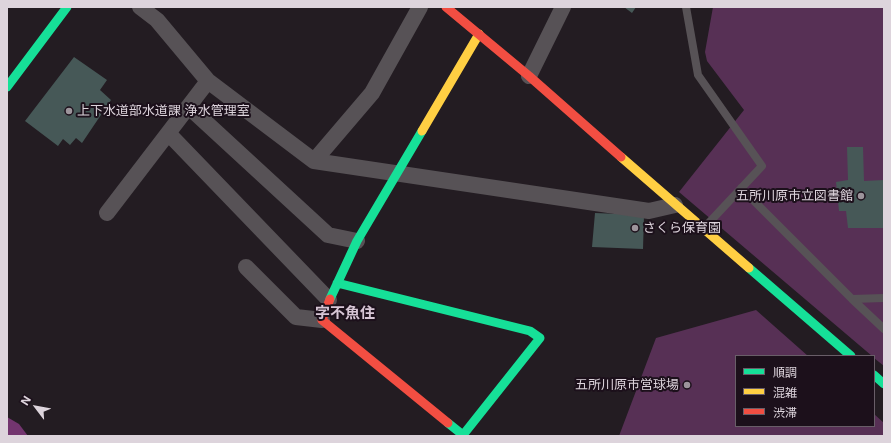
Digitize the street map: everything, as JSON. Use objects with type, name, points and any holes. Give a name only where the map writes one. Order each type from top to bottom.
[{"type":"street","points":[[7,87],[67,7]]},
{"type":"street","points":[[140,7],[157,20],[208,81],[314,161],[649,210],[675,205]]},
{"type":"street","points":[[314,161],[372,93],[420,7]]},
{"type":"street","points":[[446,7],[529,76],[675,205],[850,355]]},
{"type":"street","points":[[529,76],[563,7]]},
{"type":"street","points":[[322,320],[329,300],[357,241],[479,34]]},
{"type":"street","points":[[107,213],[169,134],[208,81]]},
{"type":"street","points":[[189,107],[328,235],[357,241]]},
{"type":"street","points":[[169,134],[329,300]]},
{"type":"street","points":[[246,267],[296,317],[322,320],[463,435],[540,338],[530,330],[337,283]]},
{"type":"street","points":[[875,377],[884,384]]},
{"type":"lane","points":[[686,7],[698,75],[762,166],[703,229]]},
{"type":"lane","points":[[741,188],[884,329]]},
{"type":"lane","points":[[852,299],[884,298]]},
{"type":"shaded area","points":[[713,7],[884,7],[884,366],[875,359],[875,355],[871,355],[679,192],[744,110],[707,61],[705,52]]},
{"type":"shaded area","name":"五所川原市営球場","points":[[756,310],[807,355],[735,355],[735,427],[875,427],[875,415],[884,423],[884,436],[619,436],[656,338]]},
{"type":"shaded area","points":[[7,417],[19,424],[28,436],[7,436]]},
{"type":"building","points":[[624,7],[636,7],[632,13]]},
{"type":"building","name":"上下水道部水道課 浄水管理室","points":[[74,57],[107,80],[100,90],[111,100],[82,143],[76,138],[70,145],[63,139],[58,146],[25,121]]},
{"type":"building","name":"五所川原市立図書館","points":[[847,147],[863,147],[864,181],[884,180],[884,228],[848,228],[846,211],[839,211],[836,182],[848,180]]},
{"type":"building","name":"さくら保育園","points":[[595,213],[644,215],[643,249],[592,247]]},
{"type":"traffic: fast","points":[[7,87],[67,7]]},
{"type":"traffic: fast","points":[[330,299],[357,241],[422,131]]},
{"type":"traffic: fast","points":[[749,268],[850,355]]},
{"type":"traffic: fast","points":[[337,283],[530,331],[540,338],[463,435],[448,423]]},
{"type":"traffic: fast","points":[[875,376],[884,384]]},
{"type":"traffic: slow","points":[[422,131],[479,34]]},
{"type":"traffic: slow","points":[[621,157],[749,268]]},
{"type":"traffic: jam","points":[[446,7],[529,76],[621,157]]},
{"type":"traffic: jam","points":[[330,299],[322,320],[448,423]]},
{"type":"place","name":"上下水道部水道課 浄水管理室","points":[[69,111]]},
{"type":"place","name":"五所川原市立図書館","points":[[861,196]]},
{"type":"place","name":"さくら保育園","points":[[635,228]]},
{"type":"place","name":"五所川原市営球場","points":[[687,385]]},
{"type":"district","name":"字不魚住","points":[[345,313]]}]
